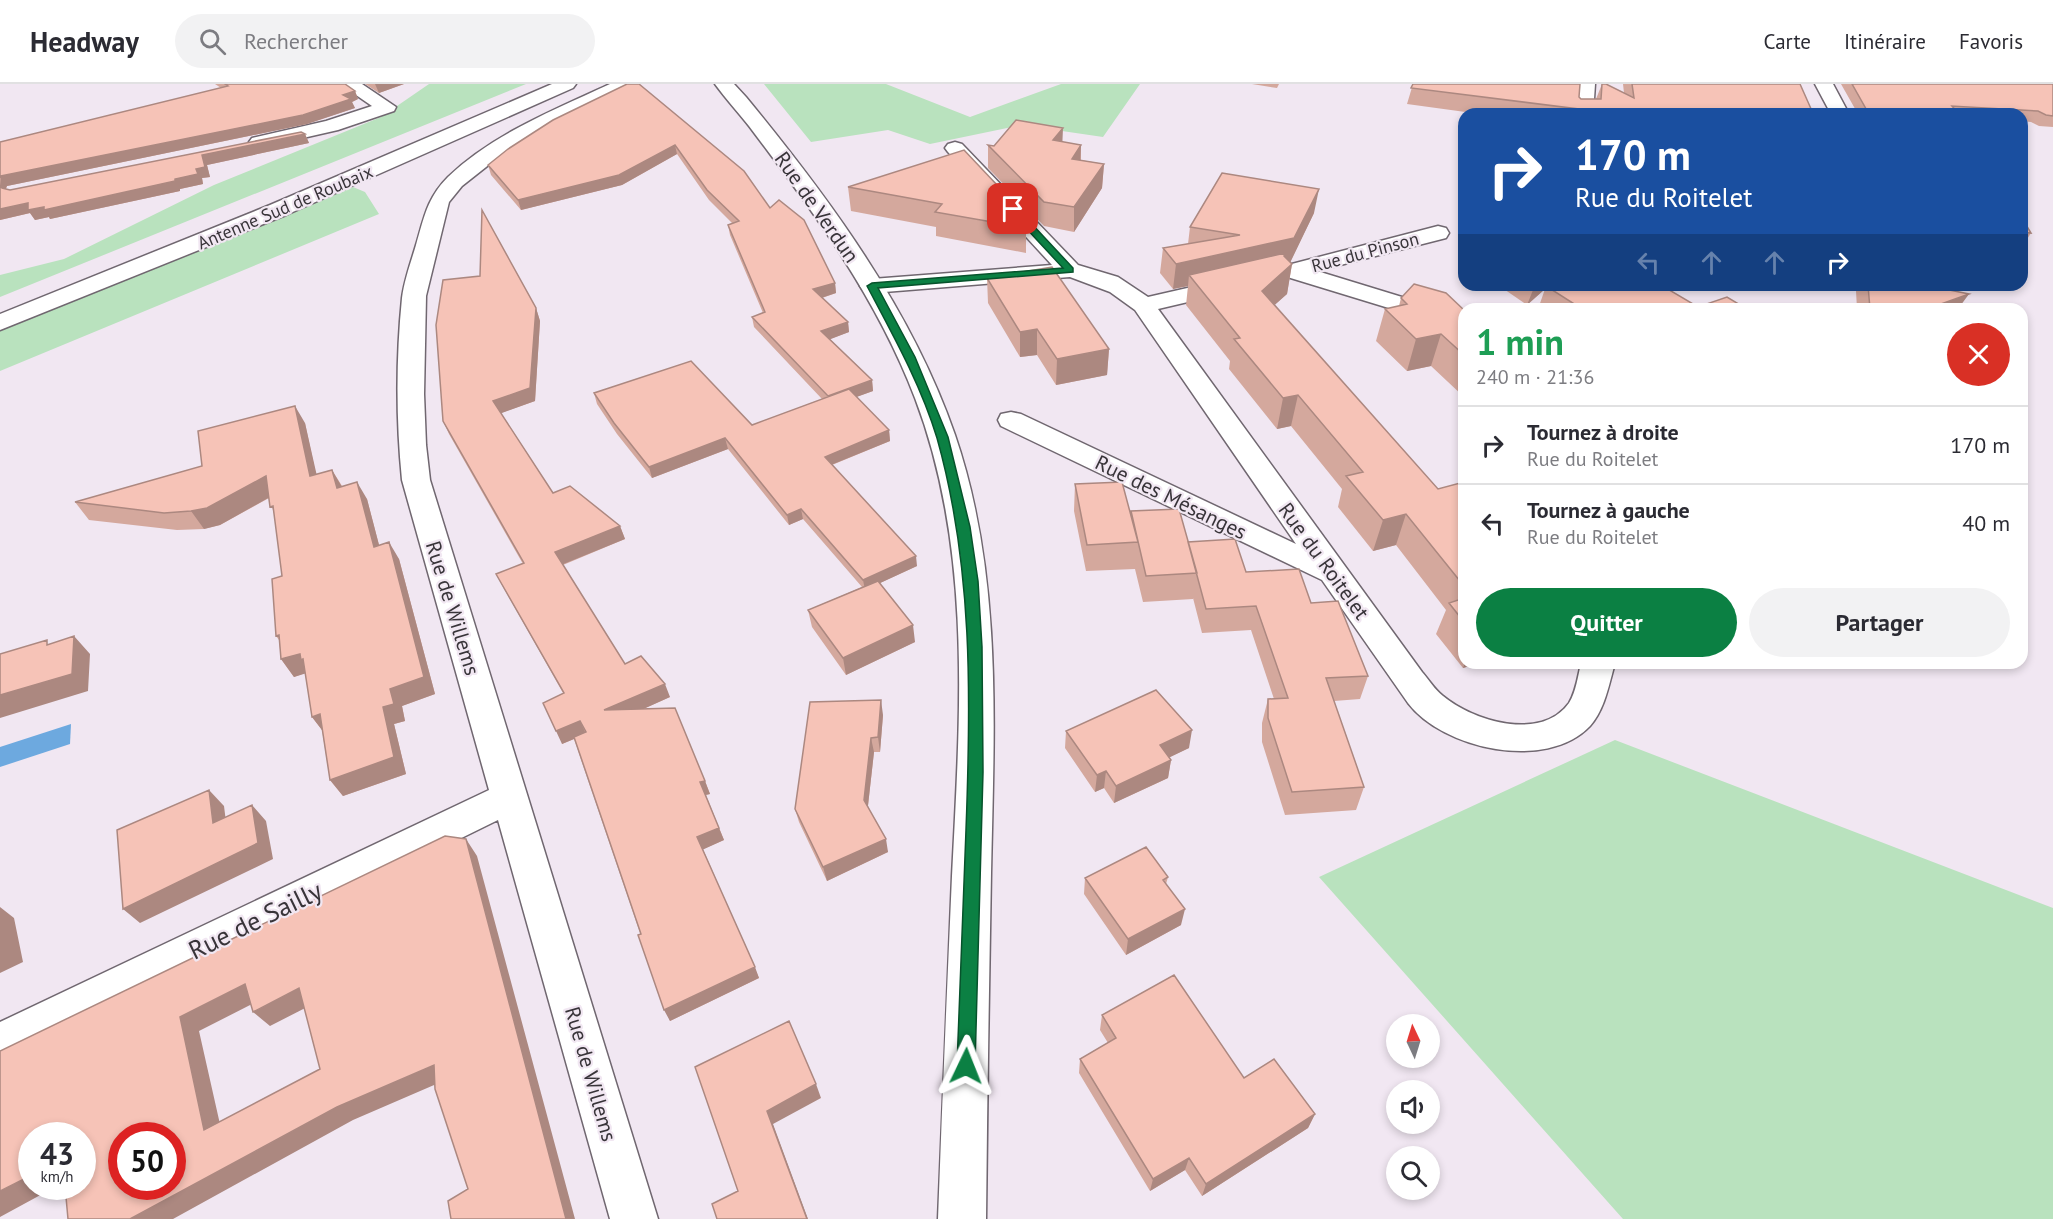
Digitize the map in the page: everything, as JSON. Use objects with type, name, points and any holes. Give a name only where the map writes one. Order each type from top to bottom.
[{"type":"main road","points":[[244,144],[331,126],[387,107],[349,84]]},
{"type":"main road","name":"Antenne Sud de Roubaix","points":[[0,312],[280,199],[547,84]]},
{"type":"main road","name":"Antenne Sud de Roubaix","points":[[0,323],[268,215],[567,84]]},
{"type":"main road","name":"Rue de Willems","points":[[624,84],[499,147],[448,188],[435,211],[433,231],[419,270],[414,296],[412,446],[416,480],[634,1219]]},
{"type":"main road","points":[[1584,108],[1586,84]]},
{"type":"main road","points":[[1824,84],[1837,108]]},
{"type":"main road","name":"Rue de Verdun","points":[[734,90],[812,195],[872,286],[910,357],[942,437],[961,516],[971,581],[976,647],[975,772],[962,1219]]},
{"type":"main road","points":[[955,148],[1070,270]]},
{"type":"main road","name":"Rue du Pinson","points":[[1143,305],[1270,276],[1438,233]]},
{"type":"main road","name":"Rue du Roitelet","points":[[872,286],[1070,270],[1121,286],[1143,305],[1331,573],[1430,705],[1455,721],[1478,730],[1503,737],[1532,737],[1557,731],[1576,718],[1588,698],[1597,669]]},
{"type":"main road","name":"Rue du Pinson","points":[[1270,276],[1458,323]]},
{"type":"main road","name":"Rue des Mésanges","points":[[1011,420],[1331,573]]},
{"type":"main road","name":"Rue de Sailly","points":[[0,1044],[510,797]]},
{"type":"green space","points":[[429,84],[526,84],[0,297],[0,275],[64,259],[214,185],[381,117]]},
{"type":"green space","points":[[764,84],[886,84],[970,117],[1061,84],[1140,84],[1103,137],[1021,125],[930,144],[888,130],[811,142]]},
{"type":"green space","points":[[353,187],[365,192],[379,214],[0,371],[0,330]]},
{"type":"green space","points":[[1615,740],[2053,908],[2053,1219],[1623,1219],[1319,877]]},
{"type":"water","points":[[71,724],[70,744],[0,767],[0,747]]},
{"type":"building","points":[[225,84],[345,84],[355,91],[343,95],[351,99],[303,115],[0,178],[0,142],[228,86]]},
{"type":"building","points":[[627,84],[639,84],[744,171],[770,208],[779,200],[804,220],[835,283],[813,289],[848,322],[821,331],[872,380],[828,396],[752,317],[765,312],[728,225],[739,221],[707,190],[675,145],[619,175],[518,200],[488,165],[553,120]]},
{"type":"building","points":[[1413,84],[1580,84],[1579,97],[1581,99],[1601,99],[1602,84],[1634,98],[1632,84],[1800,84],[1811,108],[1571,108],[1411,88]]},
{"type":"building","points":[[1852,84],[2053,84],[2053,116],[2028,110],[2028,108],[1952,106],[1954,108],[1866,108]]},
{"type":"building","points":[[1016,120],[1063,128],[1053,140],[1081,145],[1072,159],[1104,164],[1074,207],[1044,202],[988,145],[994,146]]},
{"type":"building","points":[[301,132],[305,134],[202,155],[205,167],[196,169],[198,174],[175,179],[175,181],[44,210],[44,207],[28,210],[28,203],[0,209],[0,186],[10,190]]},
{"type":"building","points":[[964,150],[1014,203],[1011,206],[1026,228],[935,212],[942,204],[848,187]]},
{"type":"building","points":[[1222,173],[1319,189],[1294,238],[1176,264],[1163,248],[1240,235],[1190,227]]},
{"type":"building","points":[[482,210],[536,308],[530,388],[493,401],[553,493],[570,486],[620,526],[555,552],[625,664],[641,656],[665,684],[604,710],[675,708],[705,781],[700,782],[719,828],[697,837],[755,967],[664,1010],[638,935],[641,934],[574,737],[586,732],[580,721],[556,731],[543,703],[564,693],[496,574],[524,563],[443,421],[436,325],[443,280],[480,276]]},
{"type":"building","points":[[1285,253],[1284,256],[1292,264],[1262,291],[1438,489],[1458,484],[1458,579],[1406,514],[1383,520],[1346,476],[1363,472],[1298,395],[1283,398],[1234,339],[1240,338],[1189,275]]},
{"type":"building","points":[[1052,267],[1109,349],[1057,359],[1037,329],[1020,332],[987,278]]},
{"type":"building","points":[[1414,284],[1446,293],[1458,304],[1458,350],[1441,334],[1416,339],[1385,309],[1407,304],[1401,298]]},
{"type":"building","points":[[1554,291],[1671,291],[1691,303],[1573,303]]},
{"type":"building","points":[[1868,291],[1954,291],[1969,294],[1944,303],[1870,303]]},
{"type":"building","points":[[1727,297],[1737,303],[1710,303]]},
{"type":"building","points":[[691,361],[752,425],[849,389],[889,430],[825,457],[916,556],[863,580],[801,509],[787,515],[725,438],[649,467],[614,423],[594,393]]},
{"type":"building","points":[[295,406],[310,476],[332,470],[337,488],[357,482],[374,547],[389,542],[424,677],[390,689],[394,704],[383,707],[394,757],[330,780],[320,714],[312,717],[303,659],[301,660],[300,654],[281,659],[279,635],[276,636],[272,579],[282,576],[273,506],[270,507],[266,476],[207,508],[191,511],[164,513],[75,502],[202,466],[198,431]]},
{"type":"building","points":[[1122,482],[1138,542],[1087,545],[1075,484]]},
{"type":"building","points":[[1179,509],[1197,573],[1146,576],[1131,511]]},
{"type":"building","points":[[1235,539],[1246,572],[1299,569],[1311,603],[1338,601],[1368,676],[1326,678],[1364,787],[1292,792],[1268,718],[1268,699],[1288,698],[1256,606],[1206,609],[1188,542]]},
{"type":"building","points":[[878,581],[913,625],[843,658],[808,610]]},
{"type":"building","points":[[1458,600],[1458,614],[1449,603]]},
{"type":"building","points":[[74,636],[72,674],[0,695],[0,654],[47,640],[47,645]]},
{"type":"building","points":[[1156,690],[1192,730],[1160,745],[1171,760],[1116,786],[1106,771],[1097,775],[1066,731]]},
{"type":"building","points":[[881,700],[878,737],[871,738],[864,800],[886,839],[823,867],[795,809],[810,702]]},
{"type":"building","points":[[209,790],[213,823],[252,805],[258,843],[123,909],[117,830]]},
{"type":"building","points":[[445,836],[466,839],[566,1219],[451,1219],[448,1201],[468,1189],[435,1089],[434,1065],[337,1107],[186,1189],[186,1122],[108,1122],[108,1200],[165,1200],[130,1219],[68,1219],[66,1200],[96,1200],[96,1122],[18,1122],[18,1182],[0,1191],[0,1051]],"holes":[[[245,984],[253,1012],[299,988],[320,1069],[204,1130],[180,1017]]]},
{"type":"building","points":[[1146,847],[1168,877],[1163,880],[1185,909],[1128,939],[1085,878]]},
{"type":"building","points":[[1174,975],[1244,1078],[1274,1059],[1315,1114],[1206,1184],[1189,1158],[1153,1179],[1080,1059],[1116,1038],[1102,1015]]},
{"type":"building","points":[[789,1021],[816,1084],[767,1111],[807,1219],[717,1219],[712,1204],[738,1191],[695,1067]]},
{"type":"route","points":[[966,1066],[975,772],[976,647],[971,581],[963,527],[942,437],[910,357],[872,286],[1070,270],[1013,209]]}]
